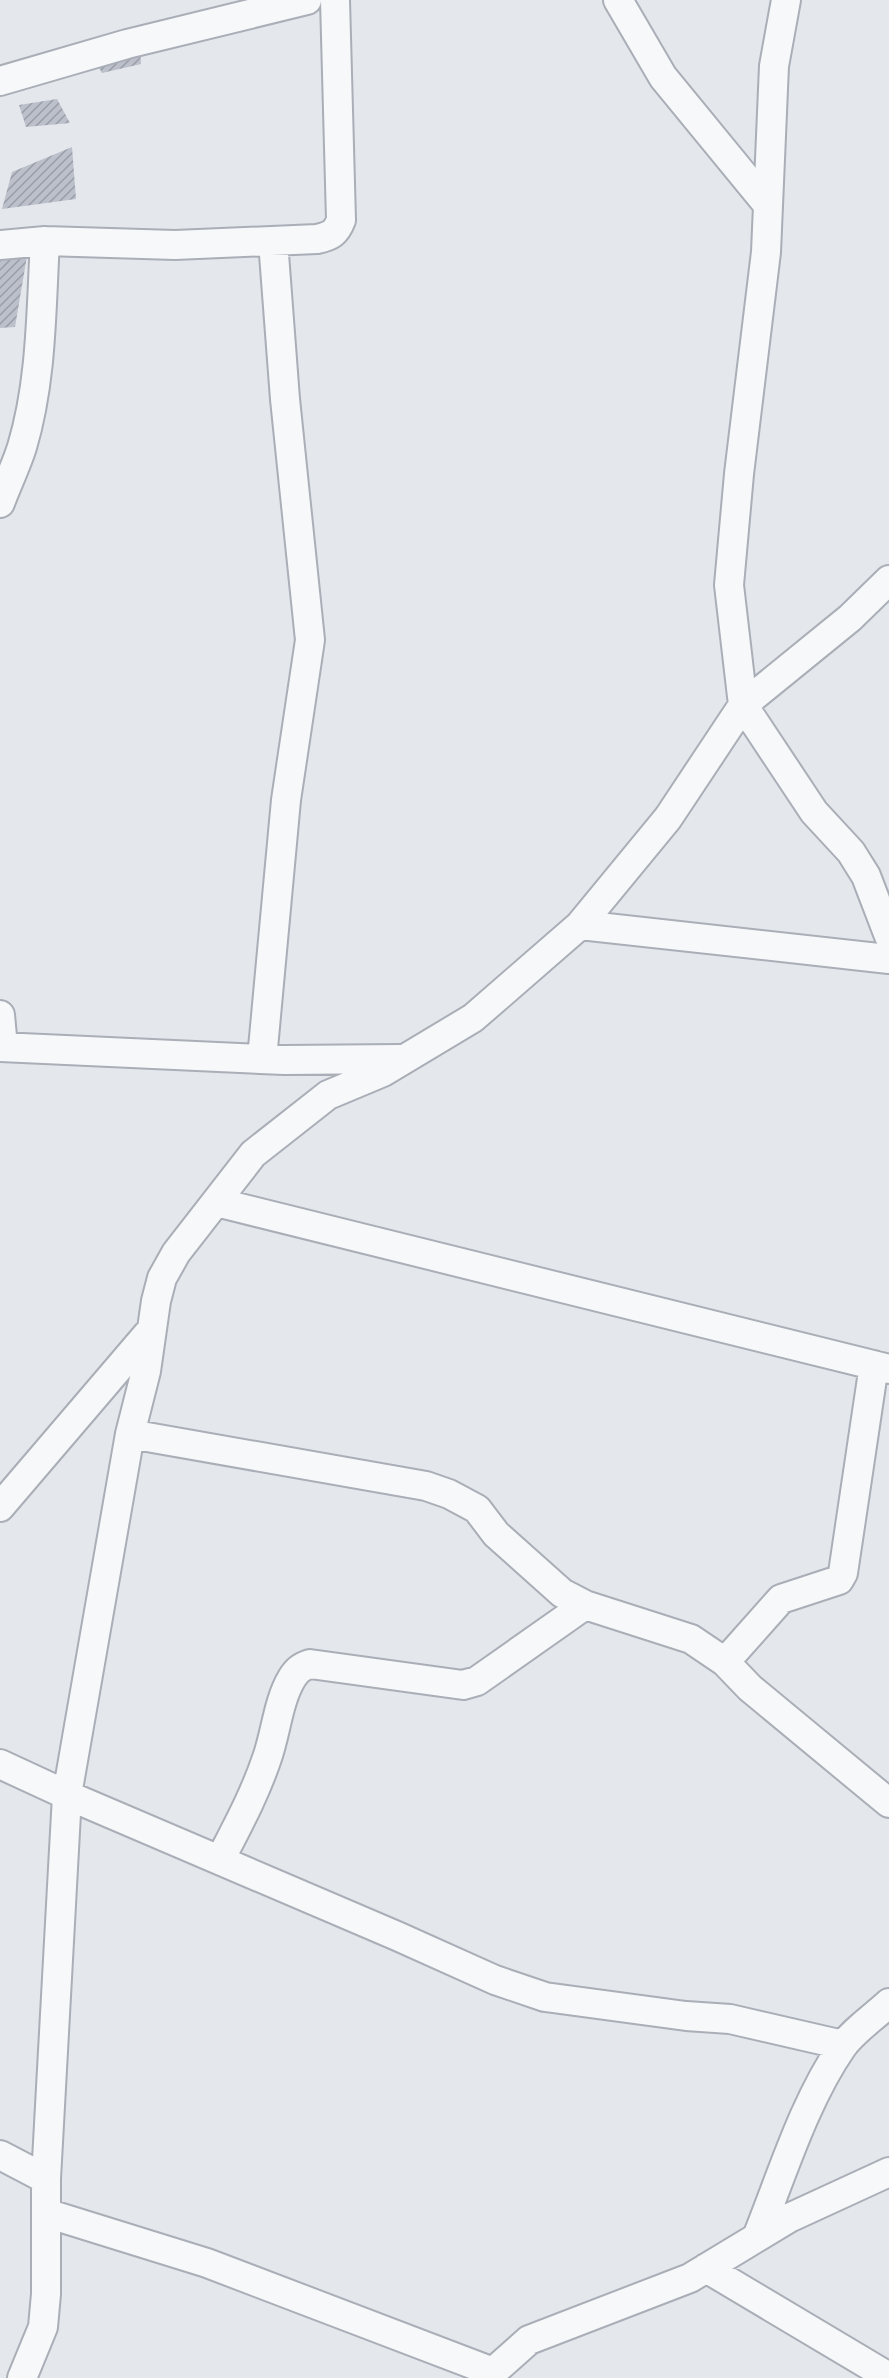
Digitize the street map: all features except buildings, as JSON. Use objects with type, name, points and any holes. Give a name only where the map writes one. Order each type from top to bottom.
[{"type":"street","points":[[0,81],[127,44],[308,0]]},
{"type":"street","points":[[0,245],[45,241],[175,244],[273,242],[331,236],[337,230],[341,220],[335,0]]},
{"type":"street","points":[[618,0],[663,77],[768,205]]},
{"type":"street","points":[[786,0],[774,66],[765,252],[739,474],[729,585],[743,705],[814,812],[856,860],[876,897],[889,936]]},
{"type":"street","points":[[0,503],[22,448],[32,404],[38,362],[45,241]]},
{"type":"street","points":[[262,1059],[286,800],[310,640],[285,399],[273,242]]},
{"type":"street","points":[[22,2378],[43,2327],[46,2294],[46,2179],[66,1795],[130,1434],[139,1403],[162,1278],[176,1253],[253,1154],[328,1095],[382,1072],[474,1018],[580,925],[668,819],[743,705],[850,618],[889,580]]},
{"type":"street","points":[[580,925],[889,958]]},
{"type":"street","points":[[0,1015],[2,1047],[262,1059],[405,1059]]},
{"type":"street","points":[[216,1202],[882,1367],[843,1573],[839,1580],[781,1599],[725,1662]]},
{"type":"street","points":[[0,1507],[12,1475],[152,1329]]},
{"type":"street","points":[[130,1434],[426,1486],[449,1494],[477,1509],[496,1534],[562,1593],[585,1605],[691,1639],[725,1662],[750,1688],[889,1803]]},
{"type":"street","points":[[220,1860],[241,1821],[267,1759],[288,1685],[300,1667],[310,1664],[463,1684],[477,1681],[585,1605]]},
{"type":"street","points":[[0,1764],[66,1795],[495,1980],[545,1997],[686,2016],[730,2019],[843,2045]]},
{"type":"street","points":[[757,2237],[810,2106],[843,2045],[889,2003]]},
{"type":"street","points":[[0,2155],[46,2179]]},
{"type":"street","points":[[46,2213],[207,2263],[492,2375],[529,2340],[690,2278],[789,2218],[889,2172]]},
{"type":"street","points":[[706,2268],[889,2377]]}]
